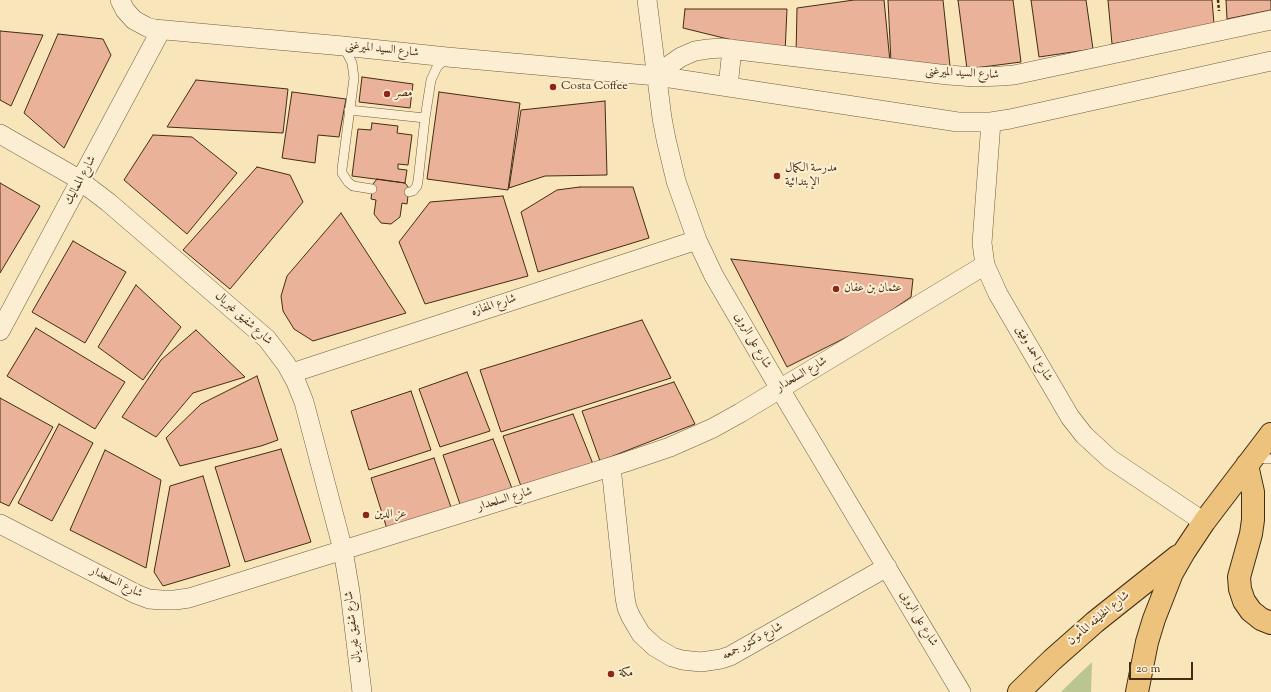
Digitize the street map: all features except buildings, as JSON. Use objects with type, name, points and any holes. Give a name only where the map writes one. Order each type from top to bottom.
[{"type":"main road","name":"شارع الخليفه المأمون","points":[[1137,692],[1141,666],[1154,618],[1172,573],[1204,522],[1257,461],[1271,434]]},
{"type":"main road","points":[[1257,461],[1253,492],[1253,520],[1251,534],[1239,577],[1240,589],[1244,601],[1251,611],[1261,619],[1271,623]]},
{"type":"main road","name":"شارع الخليفه المأمون","points":[[1019,692],[1095,622],[1184,552]]},
{"type":"street","name":"شارع السيد الميرغنى","points":[[120,0],[125,10],[134,20],[147,28],[657,76],[947,121],[991,122],[1020,118],[1271,61]]},
{"type":"street","name":"شارع على الروبى","points":[[647,0],[662,118],[671,160],[683,201],[697,240],[714,276],[961,692]]},
{"type":"street","name":"شارع السيد الميرغنى","points":[[657,76],[681,57],[695,51],[708,48],[732,49],[948,75],[975,77],[1014,75],[1271,20]]},
{"type":"street","name":"شارع المماليك","points":[[0,331],[161,30]]},
{"type":"street","points":[[728,87],[732,49]]},
{"type":"street","name":"شارع احمد وفيق","points":[[991,122],[982,248],[985,265],[998,294],[1070,417],[1084,436],[1110,459],[1204,522]]},
{"type":"street","name":"شارع شفيق غبريال","points":[[0,134],[80,181],[108,202],[267,339],[281,355],[292,373],[304,402],[343,550],[350,592],[362,692]]},
{"type":"street","name":"شارع المفازه","points":[[292,373],[697,240]]},
{"type":"street","name":"شارع السلحدار","points":[[0,524],[136,594],[162,600],[189,598],[611,467],[670,447],[740,413],[985,265]]},
{"type":"street","name":"شارع دكتور جمعه","points":[[611,467],[627,608],[641,634],[655,647],[672,657],[682,660],[702,662],[730,656],[887,567]]},
{"type":"lane","points":[[343,46],[350,58],[354,78],[342,173],[348,182],[353,186],[372,189]]},
{"type":"lane","points":[[409,192],[413,191],[417,186],[425,118],[433,76],[437,67],[447,57]]},
{"type":"lane","points":[[349,110],[425,118]]},
{"type":"green space","points":[[1092,662],[1091,692],[1061,692],[1069,684]]},
{"type":"place","name":"Costa Coffee","points":[[553,87]]},
{"type":"place","name":"مصر","points":[[387,94]]},
{"type":"place","name":"مدرسة الكمال الإبتدائية","points":[[777,176]]},
{"type":"place","name":"عثمان بن عفان","points":[[836,289]]},
{"type":"place","name":"عز الدين","points":[[366,515]]},
{"type":"place","name":"مكة","points":[[611,674]]}]
